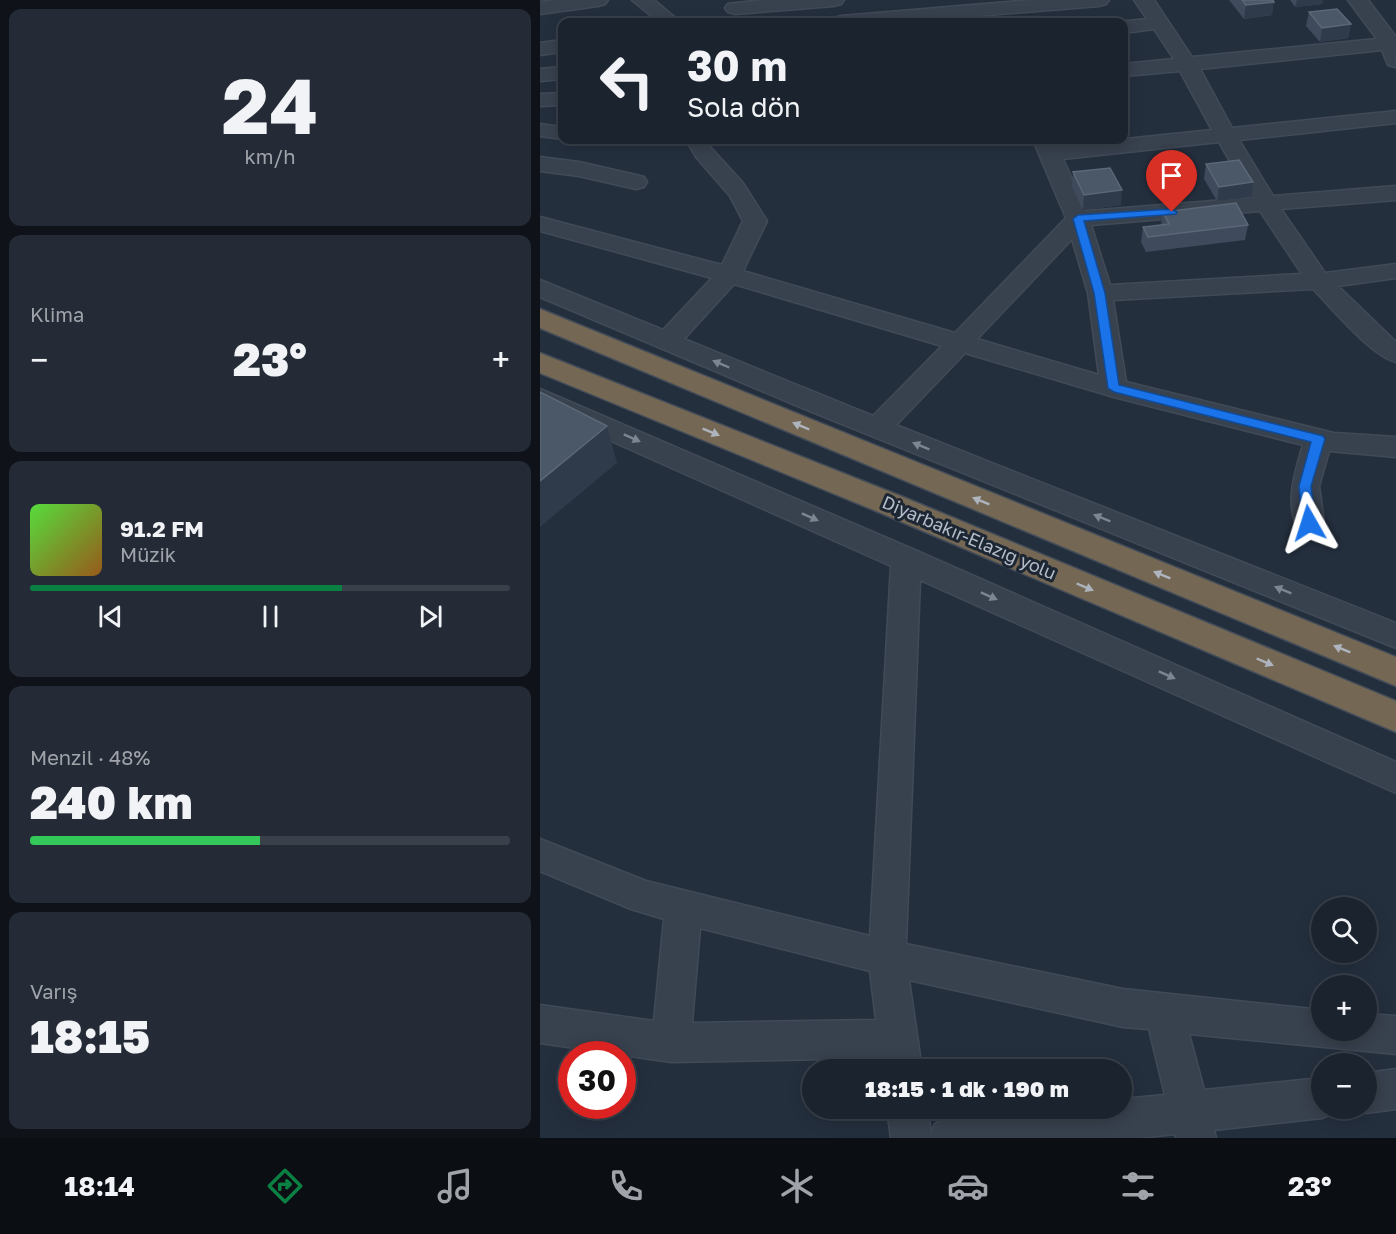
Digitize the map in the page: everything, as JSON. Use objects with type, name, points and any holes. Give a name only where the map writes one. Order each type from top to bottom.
[{"type":"highway","points":[[540,318],[1396,672]]},
{"type":"highway","name":"Diyarbakır-Elazığ yolu","points":[[540,362],[892,505],[1396,717]]},
{"type":"street","points":[[540,8],[598,0]]},
{"type":"street","points":[[642,0],[665,18]]},
{"type":"street","points":[[735,8],[834,0]]},
{"type":"street","points":[[895,18],[1099,0]]},
{"type":"street","points":[[1358,0],[1394,44],[1396,64]]},
{"type":"street","points":[[1152,1],[1159,23],[1187,64],[1224,135],[1266,205],[1319,281],[1383,345],[1396,354]]},
{"type":"street","points":[[1128,27],[1159,23]]},
{"type":"street","points":[[1128,70],[1394,44]]},
{"type":"street","points":[[540,49],[558,47]]},
{"type":"street","points":[[540,75],[558,73]]},
{"type":"street","points":[[540,100],[558,99]]},
{"type":"street","points":[[1128,142],[1224,135],[1396,117]]},
{"type":"street","points":[[540,130],[558,132]]},
{"type":"street","points":[[667,341],[729,275],[755,221],[749,207],[698,144]]},
{"type":"street","points":[[1091,144],[1047,147],[1078,219],[1100,293],[1114,388]]},
{"type":"street","points":[[540,164],[579,169],[636,182]]},
{"type":"street","points":[[878,428],[1078,219],[1396,193]]},
{"type":"street","points":[[540,224],[729,275],[1114,388],[1334,443],[1396,447]]},
{"type":"street","points":[[1100,293],[1319,281],[1396,271]]},
{"type":"street","points":[[540,288],[878,428],[1396,636]]},
{"type":"street","points":[[540,398],[1396,778]]},
{"type":"street","points":[[1309,523],[1305,486],[1318,439]]},
{"type":"street","points":[[540,1024],[671,1043],[900,1054],[887,958],[906,559]]},
{"type":"street","points":[[540,855],[644,897],[887,958],[1123,1008],[1311,1028]]},
{"type":"street","points":[[671,1043],[683,908]]},
{"type":"street","points":[[1164,1013],[1193,1126]]},
{"type":"street","points":[[1377,1033],[1396,1035]]},
{"type":"street","points":[[1377,1092],[1396,1089]]},
{"type":"street","points":[[949,1138],[1193,1126],[1311,1100]]},
{"type":"street","points":[[908,1119],[911,1138]]},
{"type":"building","points":[[1242,0],[1273,0],[1274,2],[1246,5]]},
{"type":"building","points":[[1337,9],[1351,24],[1322,28],[1309,12]]},
{"type":"building","points":[[1239,160],[1253,182],[1219,187],[1206,164]]},
{"type":"building","points":[[1110,168],[1122,190],[1084,195],[1073,172]]},
{"type":"building","points":[[1236,203],[1248,225],[1148,237],[1143,227],[1169,224],[1163,212]]},
{"type":"building","points":[[540,392],[607,426],[540,481]]},
{"type":"route","points":[[1172,212],[1078,219],[1100,293],[1114,388],[1318,439],[1305,486],[1309,523]]}]
